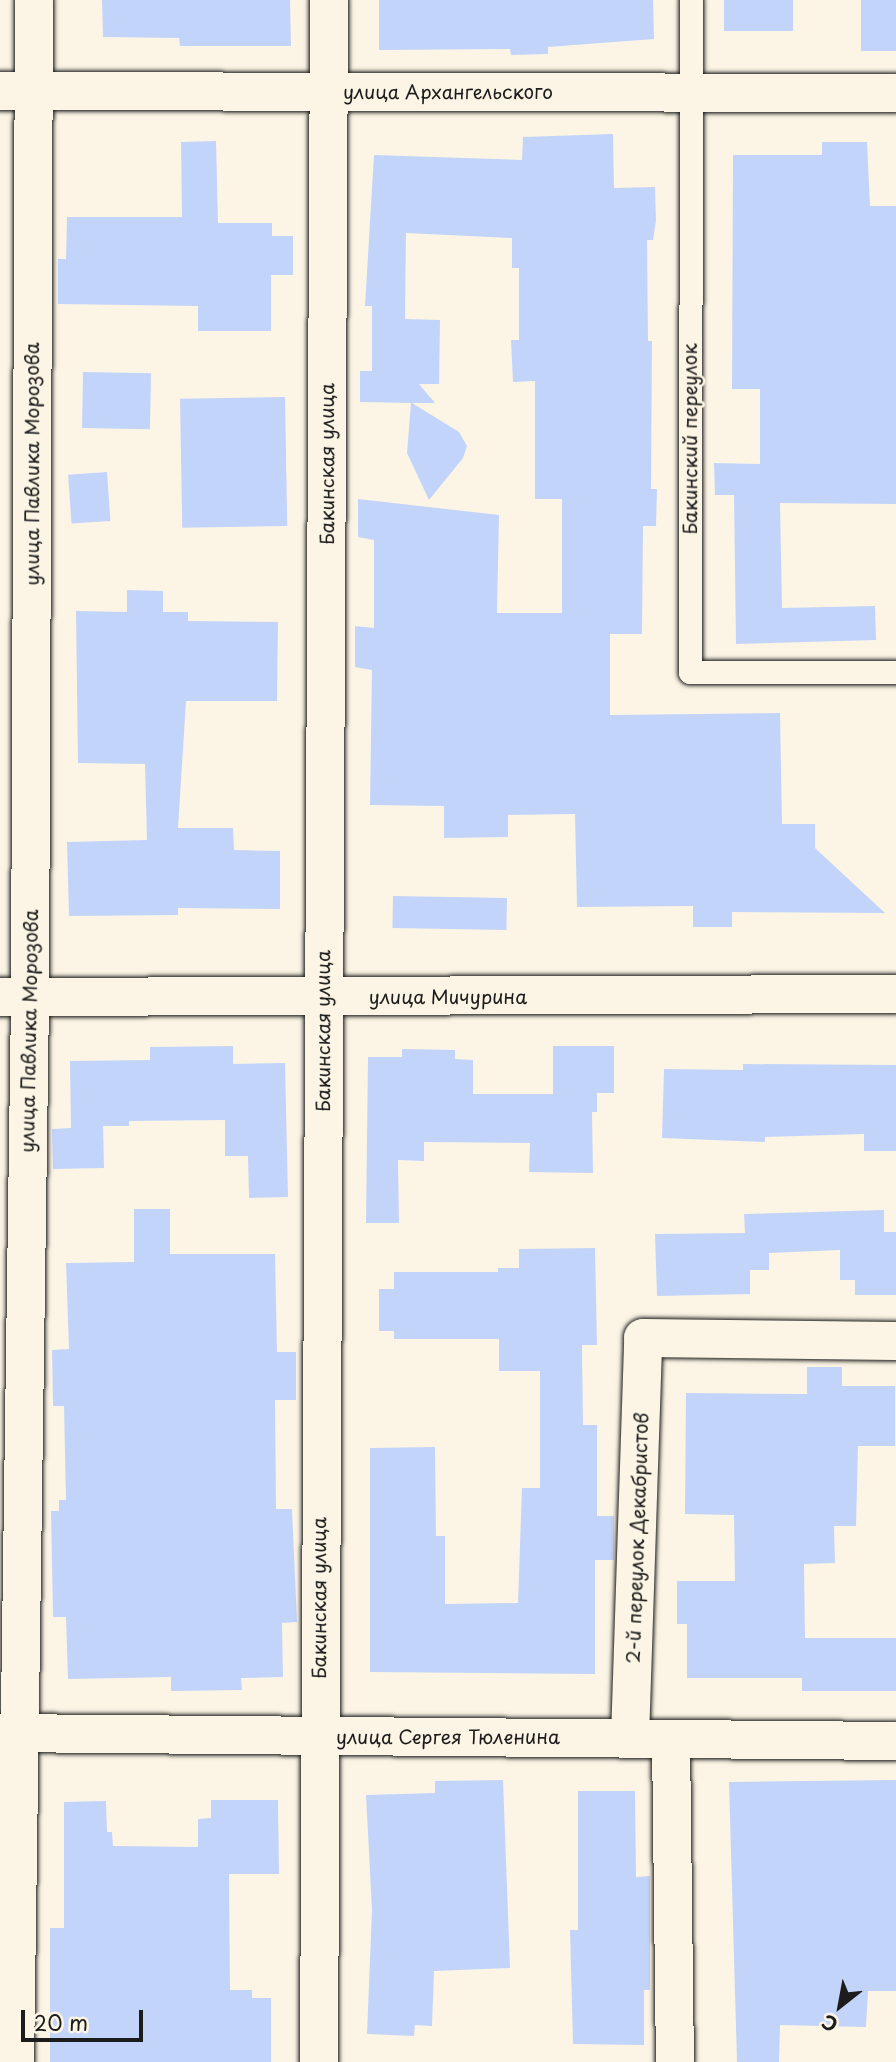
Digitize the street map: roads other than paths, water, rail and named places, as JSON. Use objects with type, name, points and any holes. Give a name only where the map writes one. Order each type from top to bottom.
[{"type":"street","name":"улица Павлика Морозова","points":[[15,2062],[8,1733],[15,997],[17,91],[34,0]]},
{"type":"street","name":"Бакинская улица","points":[[319,2062],[318,1736],[331,92],[329,0]]},
{"type":"street","name":"улица Архангельского","points":[[17,91],[896,93]]},
{"type":"street","name":"улица Мичурина","points":[[15,997],[323,999],[896,994]]},
{"type":"street","name":"2-й переулок Декабристов","points":[[630,1738],[643,1338],[896,1341]]},
{"type":"street","name":"улица Сергея Тюленина","points":[[8,1733],[896,1741]]},
{"type":"street","points":[[671,1739],[675,2062]]},
{"type":"lane","name":"Бакинский переулок","points":[[691,0],[690,672],[896,672]]}]
